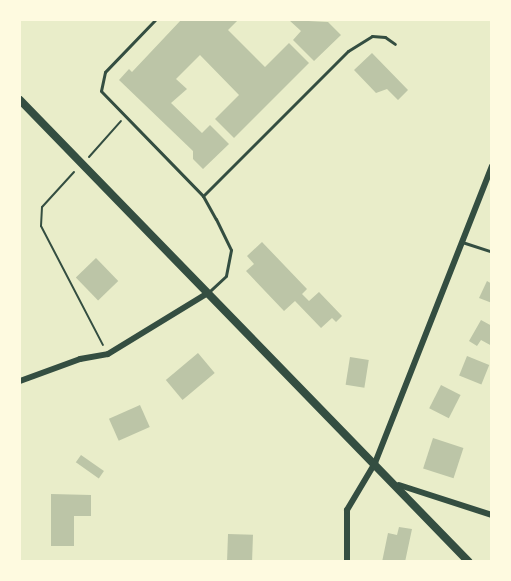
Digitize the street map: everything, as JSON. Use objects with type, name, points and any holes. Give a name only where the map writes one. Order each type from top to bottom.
[{"type":"street","points":[[20,100],[399,485],[469,561]]},
{"type":"street","points":[[347,561],[348,510],[375,463],[492,166]]},
{"type":"street","points":[[20,381],[80,359],[108,354],[208,293]]},
{"type":"street","points":[[399,485],[492,515]]},
{"type":"lane","points":[[155,20],[112,62],[100,82],[101,91],[203,195],[231,250],[226,276],[208,293]]},
{"type":"lane","points":[[203,195],[348,51],[372,36],[385,36],[395,44]]},
{"type":"lane","points":[[462,242],[492,252]]},
{"type":"path","points":[[108,354],[41,226],[42,207],[124,116]]},
{"type":"building","points":[[181,20],[238,20],[228,30],[265,67],[289,43],[309,63],[234,138],[215,119],[239,95],[200,55],[176,79],[187,89],[171,103],[202,133],[210,125],[229,144],[203,169],[193,159],[193,151],[119,80],[129,69],[132,72]]},
{"type":"building","points":[[289,20],[328,22],[341,35],[314,61],[293,40],[301,31]]},
{"type":"building","points":[[372,53],[408,90],[398,100],[387,89],[376,93],[354,70]]},
{"type":"building","points":[[262,242],[307,289],[302,294],[309,301],[319,292],[342,316],[336,322],[332,318],[321,328],[295,301],[284,311],[246,271],[254,264],[247,256]]},
{"type":"building","points":[[96,258],[118,281],[98,300],[76,277]]},
{"type":"building","points":[[487,281],[492,284],[492,303],[479,298]]},
{"type":"building","points":[[481,320],[492,326],[492,346],[481,340],[477,346],[469,341]]},
{"type":"building","points":[[198,353],[215,373],[183,400],[166,380]]},
{"type":"building","points":[[467,356],[489,365],[481,384],[459,375]]},
{"type":"building","points":[[350,357],[369,360],[364,388],[346,385]]},
{"type":"building","points":[[441,385],[461,395],[449,418],[429,408]]},
{"type":"building","points":[[140,405],[150,427],[119,441],[109,419]]},
{"type":"building","points":[[433,438],[463,448],[454,478],[423,468]]},
{"type":"building","points":[[81,455],[104,471],[99,478],[76,462]]},
{"type":"building","points":[[51,494],[91,495],[91,516],[74,516],[74,546],[51,546]]},
{"type":"building","points":[[399,527],[412,529],[405,562],[382,562],[388,533],[397,535]]},
{"type":"building","points":[[228,534],[253,535],[252,562],[227,562]]}]
